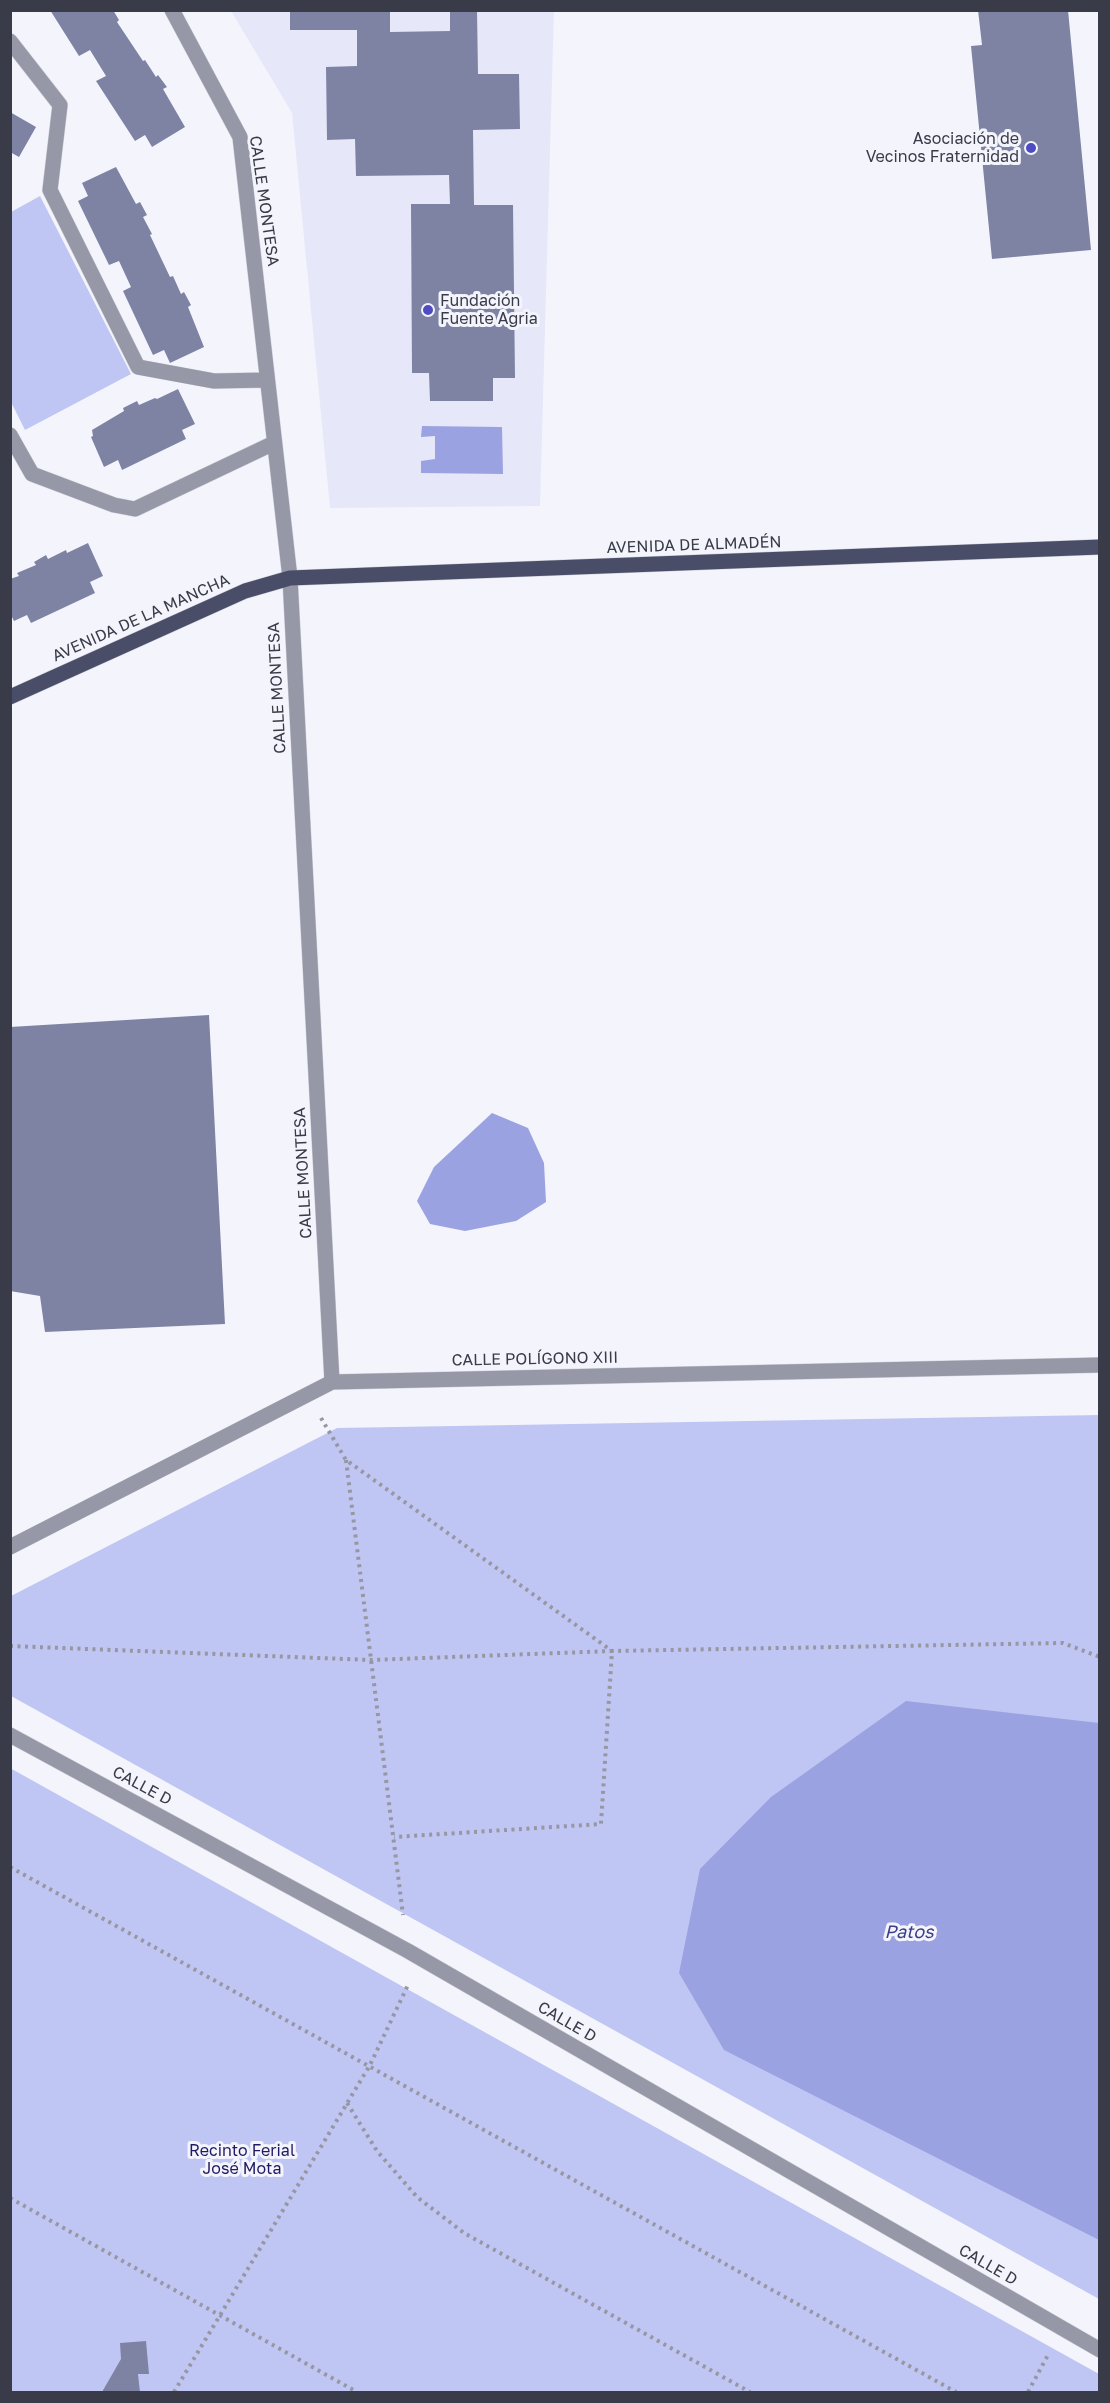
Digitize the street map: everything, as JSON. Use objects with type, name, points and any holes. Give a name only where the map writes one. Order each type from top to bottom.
[{"type":"main road","name":"AVENIDA DE ALMADÉN","points":[[290,578],[1100,546]]},
{"type":"main road","name":"AVENIDA DE LA MANCHA","points":[[10,697],[245,591],[290,578]]},
{"type":"street","name":"CALLE MONTESA","points":[[172,10],[240,137],[290,578],[332,1382]]},
{"type":"street","points":[[10,41],[60,105],[50,190],[138,367],[214,381],[267,380]]},
{"type":"street","points":[[10,435],[32,474],[114,505],[135,509],[274,443]]},
{"type":"street","name":"CALLE POLÍGONO XIII","points":[[10,1547],[332,1382],[1100,1365]]},
{"type":"street","name":"CALLE D","points":[[10,1735],[408,1951],[1100,2350]]},
{"type":"path","points":[[174,2392],[370,2065],[408,1989],[408,1951],[346,1460],[307,1394]]},
{"type":"path","points":[[346,1460],[612,1651]]},
{"type":"path","points":[[10,1646],[371,1660],[612,1651],[1063,1643],[1100,1657]]},
{"type":"path","points":[[394,1837],[601,1824],[612,1651]]},
{"type":"path","points":[[10,1867],[956,2392]]},
{"type":"path","points":[[347,2103],[377,2151],[417,2196],[464,2233],[750,2392]]},
{"type":"path","points":[[10,2198],[357,2392]]},
{"type":"path","points":[[1028,2392],[1064,2330]]},
{"type":"shaded area","name":"Fundación Fuente Agria","points":[[231,11],[554,11],[540,506],[330,508],[292,113]]},
{"type":"green space","points":[[40,196],[131,374],[25,430],[11,402],[11,212]]},
{"type":"green space","points":[[1099,1415],[1099,2299],[11,1696],[11,1596],[337,1428]]},
{"type":"green space","name":"Recinto Ferial José Mota","points":[[10,1768],[1099,2374],[1099,2392],[11,2392]]},
{"type":"water","points":[[422,426],[502,427],[503,474],[421,473],[421,461],[435,459],[435,436],[421,437]]},
{"type":"water","points":[[492,1113],[528,1128],[544,1163],[546,1202],[516,1221],[465,1231],[430,1224],[417,1201],[434,1167]]},
{"type":"water","name":"Patos","points":[[906,1701],[1099,1723],[1099,2240],[724,2050],[679,1973],[700,1869],[771,1797]]},
{"type":"building","points":[[50,10],[113,10],[119,20],[117,22],[143,61],[145,60],[156,77],[158,75],[167,87],[163,89],[185,127],[152,147],[145,135],[135,141],[96,81],[106,76],[90,50],[79,56]]},
{"type":"building","points":[[290,10],[390,10],[390,32],[450,31],[450,10],[477,10],[478,74],[519,74],[520,129],[473,130],[474,205],[513,205],[515,378],[493,378],[493,401],[430,401],[429,373],[412,373],[411,204],[450,204],[449,175],[356,176],[355,139],[327,140],[326,67],[357,66],[357,30],[290,30]]},
{"type":"building","name":"Asociación de Vecinos Fraternidad","points":[[978,10],[1068,10],[1091,250],[992,259],[971,46],[982,45]]},
{"type":"building","points":[[10,112],[36,127],[19,157],[10,152]]},
{"type":"building","points":[[116,167],[136,204],[140,202],[147,215],[143,217],[170,277],[173,276],[181,294],[184,292],[191,305],[188,307],[204,347],[170,363],[164,350],[153,355],[123,291],[131,287],[119,261],[109,265],[78,201],[88,196],[82,183]]},
{"type":"building","points":[[178,389],[195,424],[182,430],[186,439],[122,470],[118,460],[104,467],[91,437],[93,436],[92,430],[137,401],[139,405]]},
{"type":"building","points":[[88,543],[103,576],[90,582],[95,593],[31,623],[27,615],[14,621],[10,613],[10,579],[19,576],[17,573],[36,565],[34,562],[46,555],[48,559]]},
{"type":"building","points":[[209,1015],[225,1324],[45,1332],[40,1296],[10,1291],[10,1027]]},
{"type":"building","points":[[146,2341],[149,2374],[138,2374],[140,2392],[102,2392],[121,2359],[120,2343]]},
{"type":"place","name":"Asociación de Vecinos Fraternidad","points":[[1031,148]]},
{"type":"place","name":"Fundación Fuente Agria","points":[[428,310]]}]
